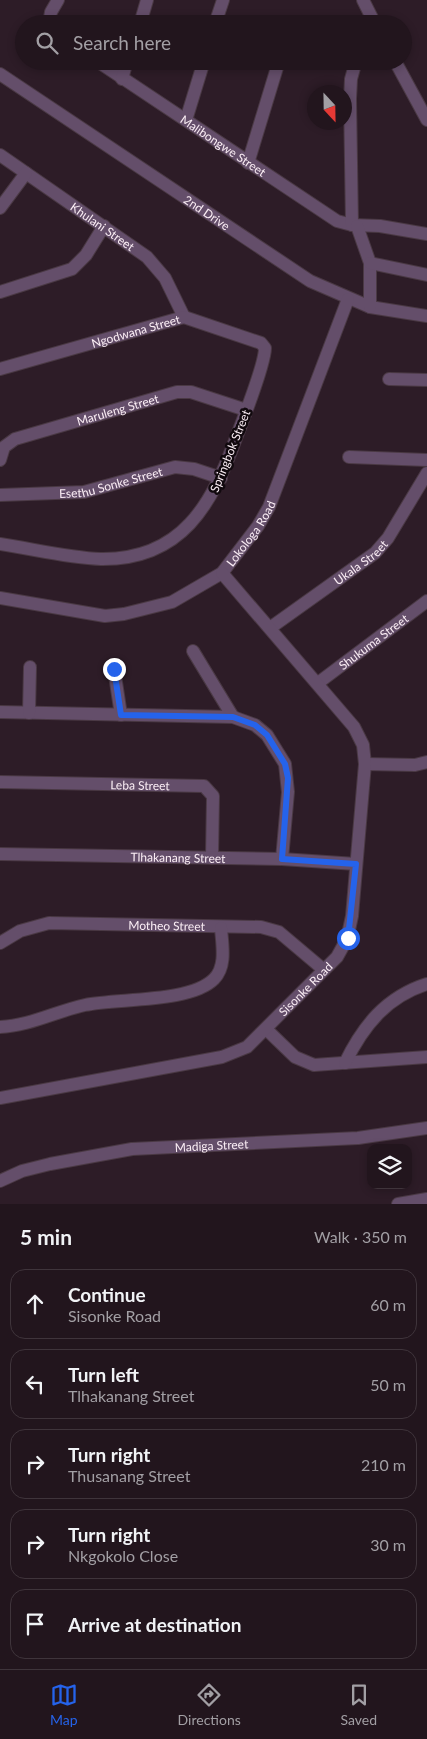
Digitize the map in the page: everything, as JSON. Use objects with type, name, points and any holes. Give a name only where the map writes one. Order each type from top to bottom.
[{"type":"street","points":[[50,15],[58,0]]},
{"type":"street","points":[[143,15],[147,0]]},
{"type":"street","points":[[219,15],[223,0]]},
{"type":"street","points":[[363,0],[370,15]]},
{"type":"street","name":"Malibongwe Street","points":[[110,70],[186,120],[248,164],[330,216],[354,226]]},
{"type":"street","points":[[122,79],[125,70]]},
{"type":"street","points":[[186,120],[201,70]]},
{"type":"street","points":[[248,164],[276,70]]},
{"type":"street","points":[[354,70],[350,99],[354,226],[370,264],[370,307]]},
{"type":"street","points":[[400,70],[427,120]]},
{"type":"street","name":"2nd Drive","points":[[0,74],[296,272],[348,299],[370,307],[427,316]]},
{"type":"street","name":"Khulani Street","points":[[0,155],[104,226],[158,267],[184,317]]},
{"type":"street","points":[[0,208],[26,172]]},
{"type":"street","points":[[0,292],[72,269],[86,255],[104,226]]},
{"type":"street","points":[[354,226],[380,226],[427,234]]},
{"type":"street","points":[[370,264],[427,275]]},
{"type":"street","name":"Lokologa Road","points":[[0,598],[85,613],[114,615],[172,602],[222,573],[258,526],[269,507],[348,299]]},
{"type":"street","name":"Ngodwana Street","points":[[0,368],[184,317],[261,343],[265,352]]},
{"type":"street","name":"Springbok Street","points":[[0,544],[100,559],[140,554],[169,540],[190,524],[208,502],[221,478],[265,352]]},
{"type":"street","points":[[389,379],[427,380]]},
{"type":"street","name":"Maruleng Street","points":[[0,460],[4,447],[15,439],[185,391],[246,410]]},
{"type":"street","points":[[349,457],[427,460]]},
{"type":"street","name":"Esethu Sonke Street","points":[[0,495],[84,492],[175,467],[194,469],[221,478]]},
{"type":"street","name":"Ukala Street","points":[[270,628],[382,546],[427,473]]},
{"type":"street","name":"Sisonke Road","points":[[0,1098],[222,1058],[247,1047],[340,953],[348,938],[365,764],[363,745],[354,727],[318,683],[222,573]]},
{"type":"street","name":"Shukuma Street","points":[[318,683],[427,601]]},
{"type":"street","points":[[193,651],[233,717]]},
{"type":"street","points":[[29,713],[30,667]]},
{"type":"street","points":[[114,669],[121,715]]},
{"type":"street","points":[[0,712],[233,717],[255,725],[278,749],[285,764],[288,792],[282,859]]},
{"type":"street","points":[[365,764],[415,765],[427,762]]},
{"type":"street","name":"Leba Street","points":[[0,782],[204,786],[213,796],[212,858]]},
{"type":"street","name":"Tlhakanang Street","points":[[0,854],[282,859],[356,864]]},
{"type":"street","name":"Motheo Street","points":[[0,943],[20,931],[49,923],[272,929],[287,938],[324,970]]},
{"type":"street","points":[[0,1027],[19,1025],[83,1005],[160,997],[198,989],[213,980],[221,968],[221,928]]},
{"type":"street","points":[[345,1063],[360,1033],[380,1010],[403,993],[427,984]]},
{"type":"street","points":[[266,1029],[286,1050],[303,1062],[314,1065],[427,1057]]},
{"type":"street","name":"Madiga Street","points":[[0,1181],[22,1171],[132,1148],[358,1138],[427,1128]]},
{"type":"street","points":[[398,1204],[427,1200]]},
{"type":"route","points":[[114,669],[121,715],[233,717],[255,725],[267,735],[278,749],[285,764],[288,778],[282,859],[356,864],[352,916],[348,938]]}]
